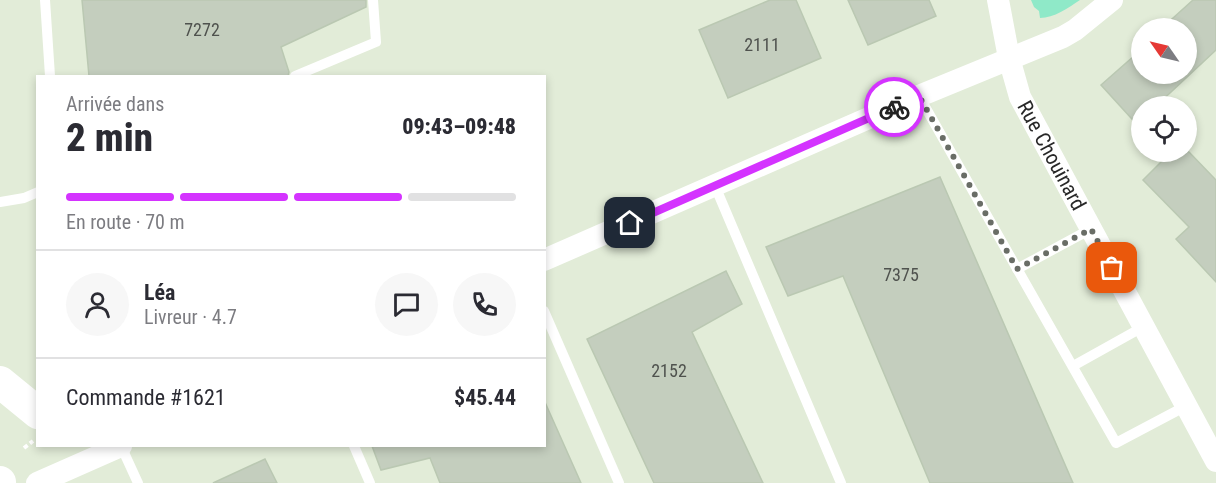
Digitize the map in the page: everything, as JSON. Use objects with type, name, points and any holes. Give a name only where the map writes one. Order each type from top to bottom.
[{"type":"main road","points":[[0,382],[36,411]]},
{"type":"street","name":"Rue Chouinard","points":[[998,0],[1009,58],[1020,97],[1216,461]]},
{"type":"street","points":[[546,259],[919,96],[1042,46],[1075,30],[1112,0]]},
{"type":"street","points":[[51,480],[119,447]]},
{"type":"lane","points":[[45,0],[50,75]]},
{"type":"lane","points":[[297,75],[376,42],[372,0]]},
{"type":"lane","points":[[919,96],[1116,443],[1186,406]]},
{"type":"lane","points":[[715,186],[841,483]]},
{"type":"lane","points":[[0,202],[24,198],[36,193]]},
{"type":"lane","points":[[1017,269],[1091,229]]},
{"type":"lane","points":[[546,316],[619,483]]},
{"type":"lane","points":[[1073,366],[1143,327]]},
{"type":"lane","points":[[121,447],[138,483]]},
{"type":"lane","points":[[354,447],[370,483]]},
{"type":"green space","points":[[1031,0],[1080,0],[1056,14],[1040,18],[1039,11]]},
{"type":"building","points":[[82,0],[366,0],[366,7],[281,47],[288,75],[89,75]]},
{"type":"building","points":[[770,0],[796,0],[821,58],[728,98],[699,30]]},
{"type":"building","points":[[848,0],[929,0],[936,16],[868,45]]},
{"type":"building","points":[[1193,0],[1216,0],[1216,50],[1197,68],[1197,18],[1173,18]]},
{"type":"building","points":[[1131,59],[1131,84],[1180,84],[1167,96],[1131,96],[1131,118],[1101,85]]},
{"type":"building","points":[[1197,160],[1216,180],[1216,282],[1176,239],[1189,227],[1143,180],[1161,162]]},
{"type":"building","points":[[940,177],[1073,483],[930,483],[843,276],[788,296],[766,247]]},
{"type":"building","points":[[726,271],[742,304],[692,332],[763,483],[654,483],[587,339]]},
{"type":"building","points":[[546,404],[581,483],[440,483],[430,458],[381,470],[372,447],[546,447]]},
{"type":"building","points":[[265,459],[277,483],[213,483]]},
{"type":"way so far","points":[[894,107],[919,96],[1017,269],[1091,229],[1112,268]]},
{"type":"route","points":[[630,223],[894,107]]}]
